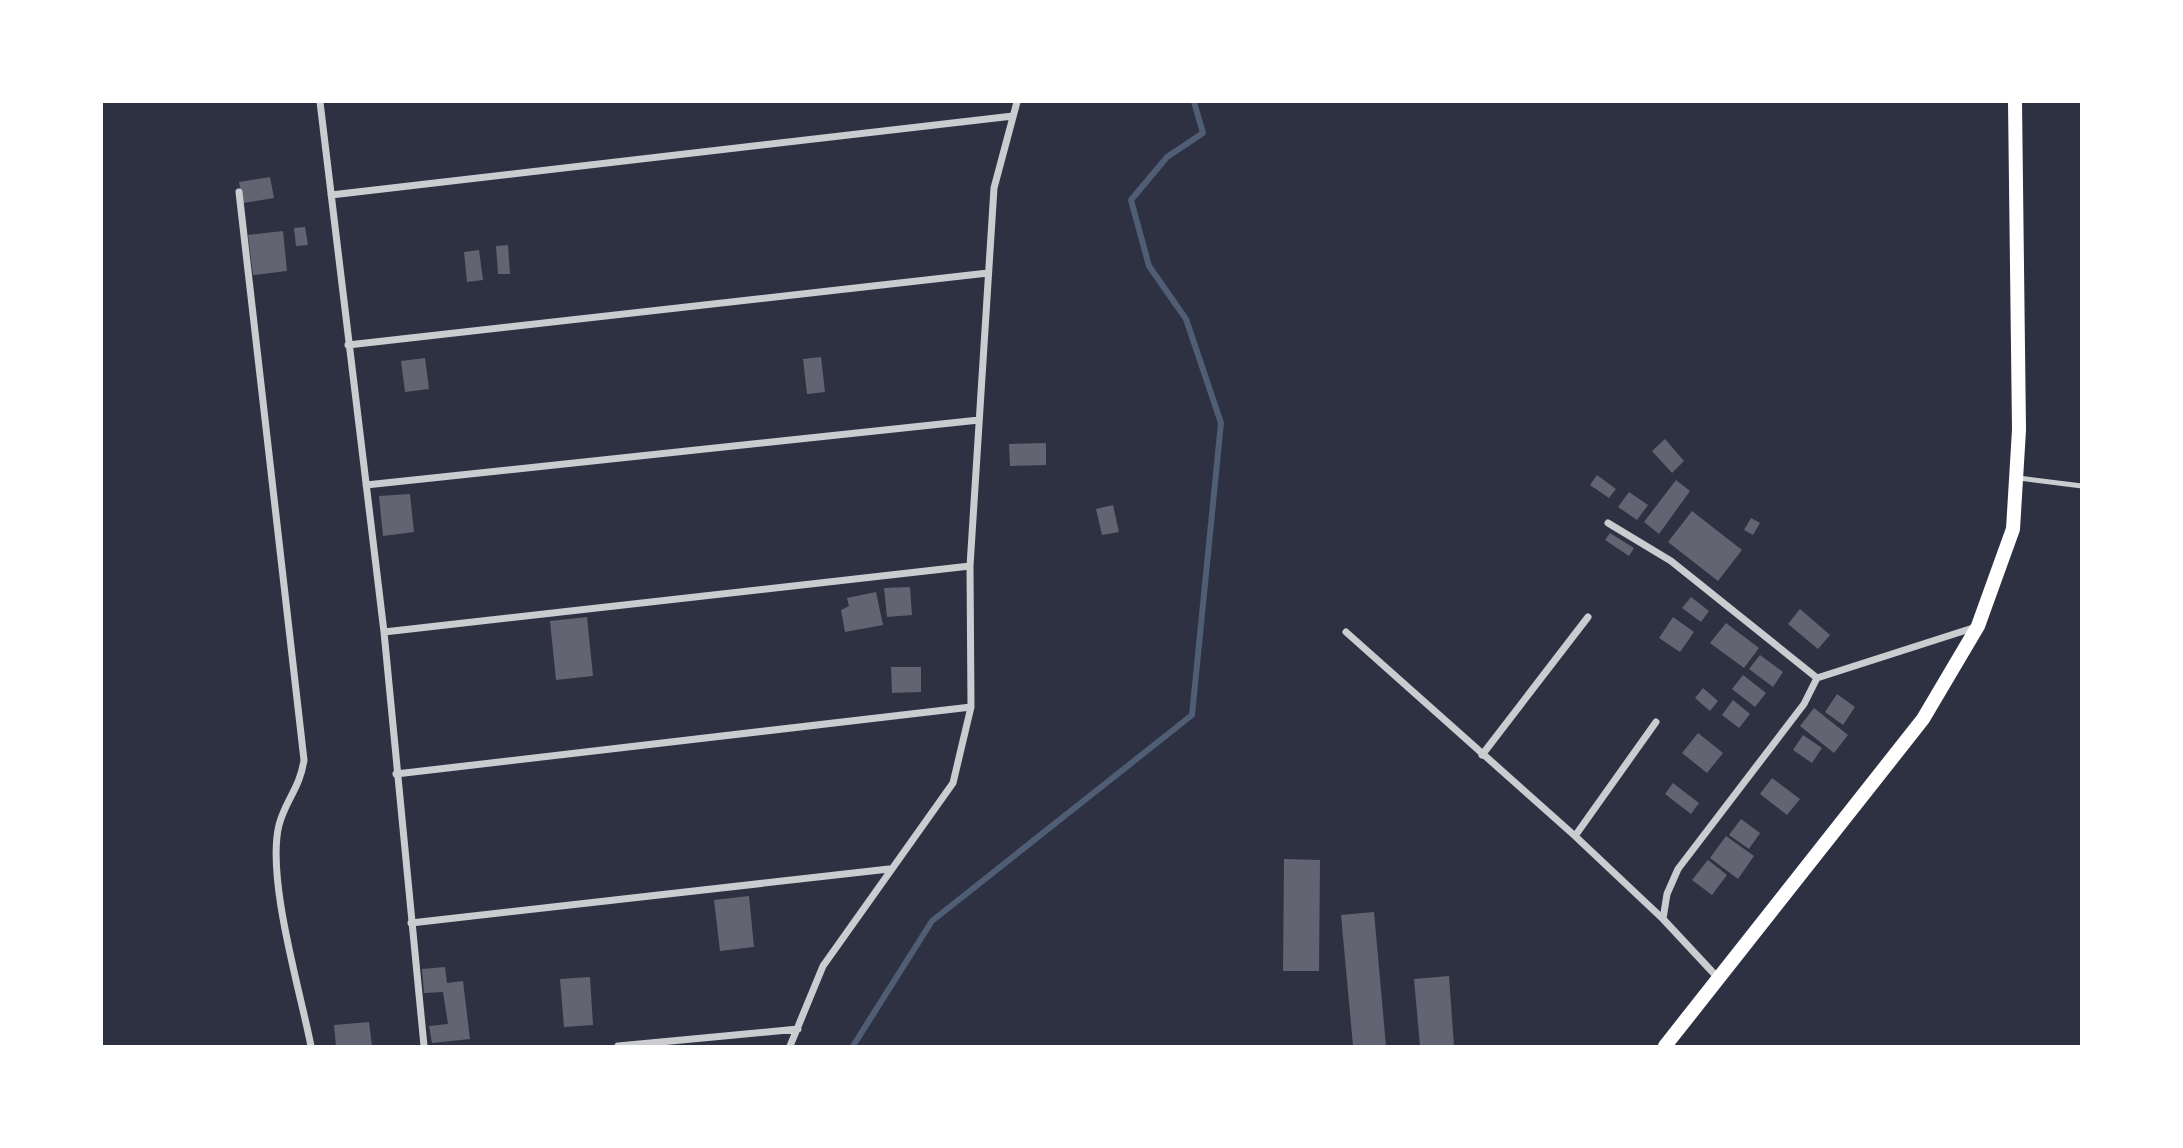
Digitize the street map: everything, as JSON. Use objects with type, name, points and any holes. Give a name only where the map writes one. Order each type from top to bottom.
[{"type":"main road","points":[[1665,1046],[1923,719],[1978,626],[2013,529],[2019,430],[2015,102]]},
{"type":"street","points":[[320,102],[384,632],[424,1046]]},
{"type":"street","points":[[790,1046],[823,966],[953,783],[971,707],[970,566],[994,188],[1017,102]]},
{"type":"street","points":[[331,195],[1013,116]]},
{"type":"street","points":[[239,192],[304,761],[301,781],[279,824],[276,875],[311,1046]]},
{"type":"street","points":[[348,345],[988,273]]},
{"type":"street","points":[[366,485],[979,421]]},
{"type":"street","points":[[1608,523],[1671,561],[1817,678]]},
{"type":"street","points":[[384,632],[970,566]]},
{"type":"street","points":[[1482,755],[1588,617]]},
{"type":"street","points":[[1663,919],[1667,894],[1678,869],[1804,704],[1817,678],[1978,626]]},
{"type":"street","points":[[1346,632],[1575,836],[1663,919],[1719,979]]},
{"type":"street","points":[[396,774],[971,707]]},
{"type":"street","points":[[1575,836],[1656,722]]},
{"type":"street","points":[[411,923],[890,869]]},
{"type":"street","points":[[618,1046],[798,1029]]},
{"type":"lane","points":[[2016,477],[2081,486]]},
{"type":"building","points":[[270,177],[274,198],[243,203],[239,182]]},
{"type":"building","points":[[305,227],[308,245],[296,246],[294,228]]},
{"type":"building","points":[[283,231],[287,271],[253,275],[248,235]]},
{"type":"building","points":[[508,245],[510,274],[498,274],[496,246]]},
{"type":"building","points":[[479,250],[483,280],[467,282],[464,252]]},
{"type":"building","points":[[821,357],[825,392],[807,394],[803,359]]},
{"type":"building","points":[[425,358],[429,389],[405,392],[401,361]]},
{"type":"building","points":[[1665,439],[1684,461],[1672,473],[1652,451]]},
{"type":"building","points":[[1046,443],[1046,465],[1010,466],[1009,444]]},
{"type":"building","points":[[1597,475],[1616,489],[1609,498],[1590,485]]},
{"type":"building","points":[[1676,480],[1690,491],[1659,534],[1644,522]]},
{"type":"building","points":[[1629,492],[1648,505],[1637,520],[1618,507]]},
{"type":"building","points":[[410,494],[414,532],[383,536],[379,496]]},
{"type":"building","points":[[1113,505],[1119,532],[1102,535],[1096,509]]},
{"type":"building","points":[[1692,511],[1742,550],[1718,581],[1668,542]]},
{"type":"building","points":[[1751,518],[1760,523],[1753,535],[1744,530]]},
{"type":"building","points":[[1610,533],[1634,548],[1629,556],[1605,540]]},
{"type":"building","points":[[910,587],[912,615],[887,617],[884,588]]},
{"type":"building","points":[[876,592],[883,625],[845,632],[841,610],[849,606],[847,598]]},
{"type":"building","points":[[1691,597],[1709,611],[1701,622],[1682,608]]},
{"type":"building","points":[[1800,609],[1830,635],[1818,649],[1788,624]]},
{"type":"building","points":[[587,617],[593,676],[556,680],[550,621]]},
{"type":"building","points":[[1673,617],[1694,632],[1680,652],[1659,638]]},
{"type":"building","points":[[1726,623],[1759,648],[1744,668],[1710,643]]},
{"type":"building","points":[[1760,655],[1783,672],[1773,687],[1749,669]]},
{"type":"building","points":[[891,667],[921,667],[921,692],[892,693]]},
{"type":"building","points":[[1743,675],[1766,693],[1755,707],[1732,689]]},
{"type":"building","points":[[1703,688],[1718,701],[1710,711],[1695,698]]},
{"type":"building","points":[[1837,694],[1855,707],[1843,725],[1825,712]]},
{"type":"building","points":[[1733,700],[1750,714],[1739,728],[1722,715]]},
{"type":"building","points":[[1814,708],[1848,735],[1834,753],[1800,726]]},
{"type":"building","points":[[1698,733],[1723,753],[1707,773],[1682,753]]},
{"type":"building","points":[[1803,735],[1822,748],[1812,763],[1793,750]]},
{"type":"building","points":[[1772,778],[1800,799],[1787,815],[1760,794]]},
{"type":"building","points":[[1673,783],[1699,803],[1691,814],[1665,794]]},
{"type":"building","points":[[1741,819],[1760,833],[1749,849],[1729,835]]},
{"type":"building","points":[[1726,836],[1754,856],[1738,879],[1710,858]]},
{"type":"building","points":[[1284,859],[1320,860],[1319,971],[1283,971]]},
{"type":"building","points":[[1708,860],[1727,875],[1712,895],[1692,880]]},
{"type":"building","points":[[749,896],[754,947],[720,951],[714,900]]},
{"type":"building","points":[[1374,912],[1386,1046],[1353,1046],[1341,915]]},
{"type":"building","points":[[445,967],[447,983],[463,981],[470,1039],[432,1043],[429,1026],[448,1024],[443,992],[424,993],[422,969]]},
{"type":"building","points":[[1449,976],[1454,1046],[1420,1046],[1414,979]]},
{"type":"building","points":[[590,977],[593,1025],[564,1027],[560,979]]},
{"type":"building","points":[[369,1022],[372,1046],[336,1046],[334,1025]]},
{"type":"waterway","points":[[853,1046],[932,921],[1192,715],[1221,423],[1186,319],[1149,266],[1131,200],[1167,157],[1203,133],[1194,102]]}]
